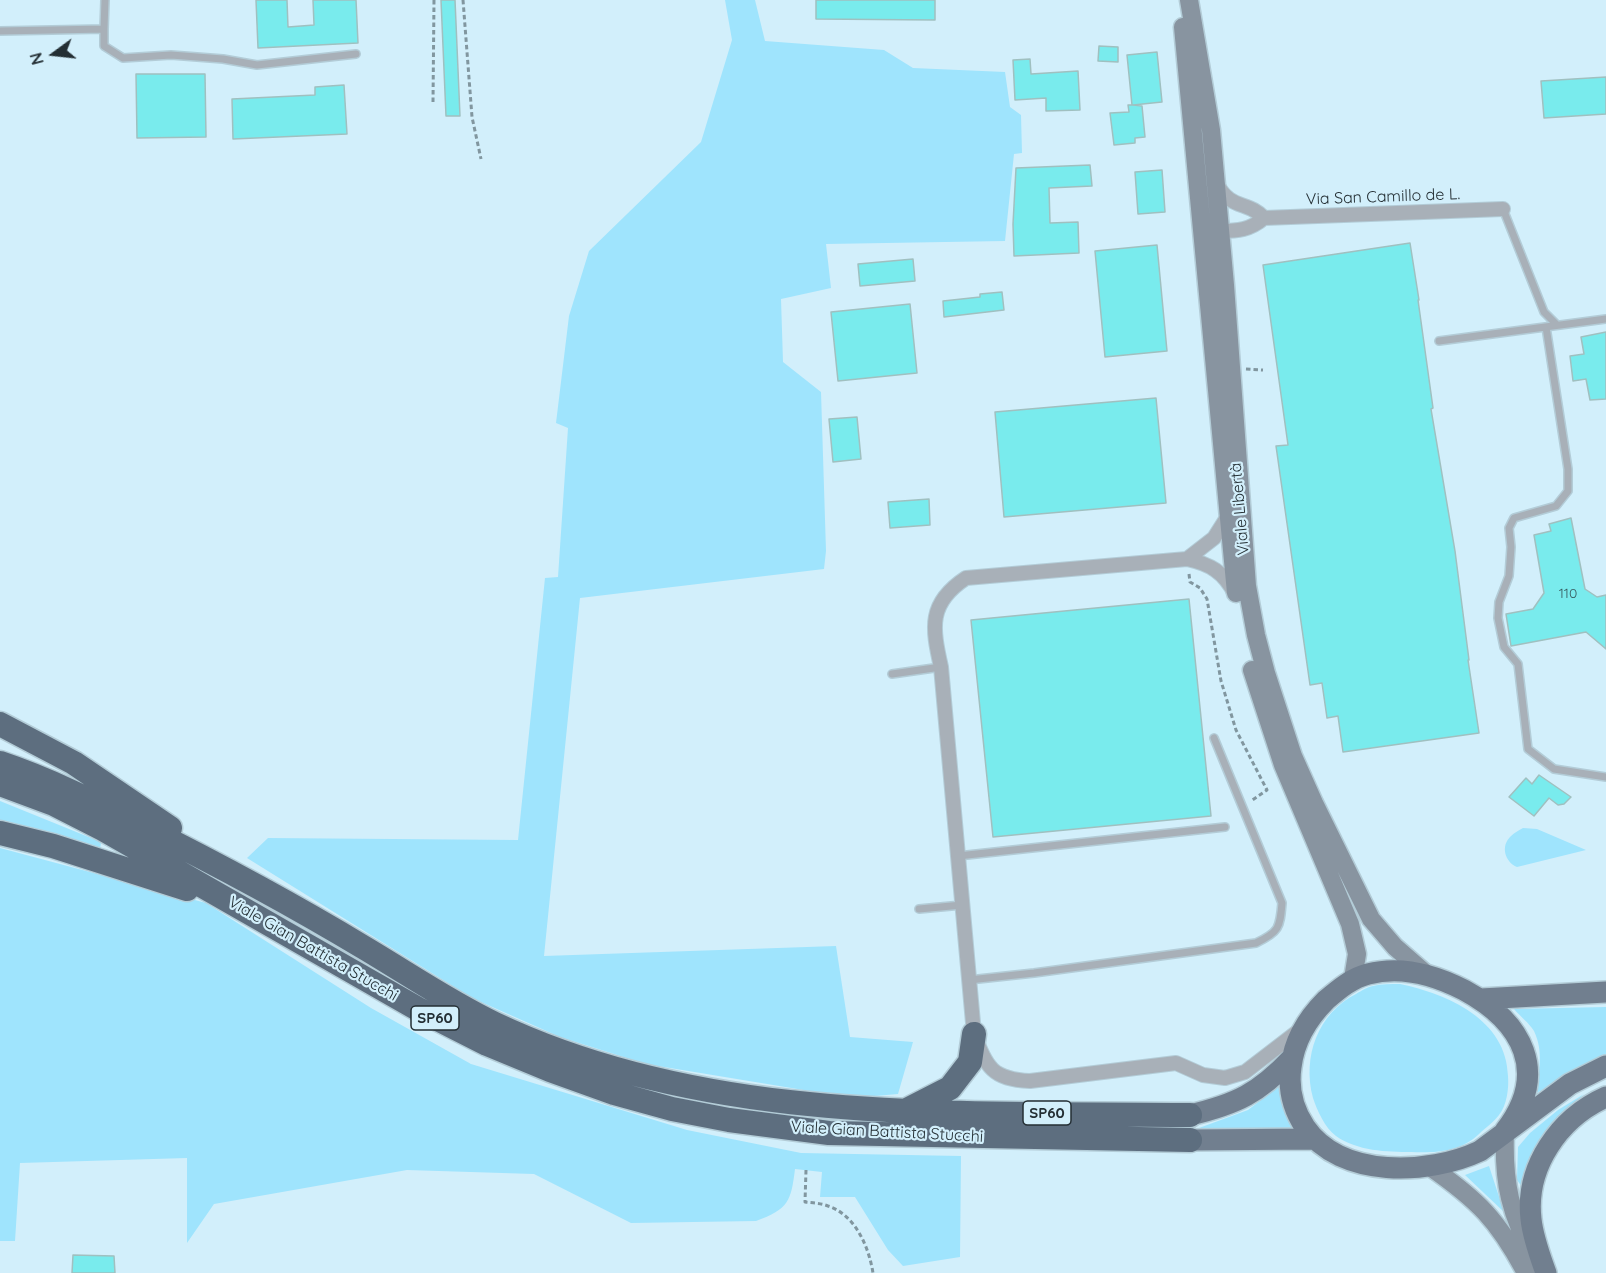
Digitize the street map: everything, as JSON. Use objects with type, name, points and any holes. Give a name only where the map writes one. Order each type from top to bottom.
[{"type":"highway","points":[[0,724],[74,763],[160,820],[215,862]]},
{"type":"highway","name":"Viale Gian Battista Stucchi","points":[[0,763],[61,786],[215,862],[363,947],[428,988],[496,1024],[569,1053],[633,1074],[716,1091],[826,1106],[904,1111],[1190,1115]]},
{"type":"highway","name":"Viale Gian Battista Stucchi","points":[[0,784],[64,809],[103,829],[418,1009],[487,1044],[614,1093],[672,1109],[729,1120],[829,1133],[1190,1140]]},
{"type":"highway","points":[[0,833],[53,846],[234,904]]},
{"type":"highway","points":[[904,1111],[950,1088],[970,1062],[974,1034]]},
{"type":"main road","name":"Viale Libertà","points":[[1182,0],[1197,171],[1197,219],[1236,598],[1252,670],[1271,731],[1287,775],[1350,924],[1357,954],[1353,979]]},
{"type":"main road","name":"Viale Libertà","points":[[1189,0],[1211,130],[1247,586],[1261,654],[1293,756],[1364,907],[1382,933],[1426,974]]},
{"type":"main road","name":"Viale Gian Battista Stucchi","points":[[1505,1131],[1517,1116],[1527,1086],[1527,1068],[1519,1040],[1498,1012],[1481,999],[1453,984],[1426,974],[1402,970],[1369,973],[1353,979],[1318,1008],[1295,1045],[1290,1074],[1292,1101],[1298,1116],[1314,1139],[1327,1150],[1345,1160],[1393,1168],[1429,1166],[1467,1157],[1480,1151],[1570,1084],[1606,1066]]},
{"type":"main road","points":[[1481,999],[1606,992]]},
{"type":"main road","name":"Viale Gian Battista Stucchi","points":[[1190,1115],[1224,1107],[1254,1093],[1292,1058]]},
{"type":"main road","points":[[1544,1273],[1531,1218],[1532,1185],[1536,1171],[1549,1146],[1566,1124],[1587,1106],[1606,1097]]},
{"type":"main road","points":[[1505,1131],[1504,1166],[1509,1202],[1527,1246],[1544,1273]]},
{"type":"main road","name":"Viale Gian Battista Stucchi","points":[[1190,1140],[1314,1139]]},
{"type":"main road","points":[[1429,1166],[1466,1193],[1491,1217],[1506,1237],[1526,1273]]},
{"type":"street","points":[[1216,183],[1227,198],[1241,207],[1257,210],[1264,218],[1244,230],[1220,231]]},
{"type":"street","name":"Via San Camillo de L.","points":[[1264,218],[1503,209]]},
{"type":"street","points":[[1187,559],[1214,538],[1228,516]]},
{"type":"street","points":[[1236,598],[1222,574],[1210,565],[1187,559],[966,578],[953,587],[942,600],[933,624],[941,667],[974,1034],[982,1055],[996,1074],[1009,1080],[1030,1081],[1176,1063],[1203,1076],[1225,1078],[1245,1072],[1307,1024]]},
{"type":"lane","points":[[105,0],[104,46],[123,58],[171,55],[257,64],[356,54]]},
{"type":"lane","points":[[0,31],[104,29]]},
{"type":"lane","points":[[1503,209],[1544,312],[1557,325]]},
{"type":"lane","points":[[1439,341],[1606,319]]},
{"type":"lane","points":[[1546,327],[1568,469],[1568,491],[1556,506],[1514,518],[1509,528],[1511,547],[1509,576],[1499,602],[1498,618],[1504,647],[1518,664],[1528,749],[1554,769],[1606,777]]},
{"type":"lane","points":[[892,674],[941,667]]},
{"type":"lane","points":[[969,980],[1256,943],[1270,936],[1280,924],[1282,903],[1214,738]]},
{"type":"lane","points":[[958,856],[1225,827]]},
{"type":"lane","points":[[920,909],[962,905]]},
{"type":"path","points":[[433,102],[434,0]]},
{"type":"path","points":[[463,0],[472,117],[481,159]]},
{"type":"path","points":[[1244,369],[1263,370]]},
{"type":"path","points":[[806,1170],[805,1202],[827,1205],[845,1216],[866,1244],[873,1273]]},
{"type":"shaded area","points":[[725,0],[755,0],[765,41],[884,50],[913,68],[1005,72],[1010,107],[1021,115],[1022,153],[1014,154],[1005,241],[826,244],[831,288],[781,299],[783,362],[821,392],[826,551],[824,569],[580,598],[544,956],[836,946],[850,1037],[913,1042],[898,1094],[852,1098],[646,1064],[560,1037],[472,998],[247,858],[268,838],[518,840],[545,578],[558,577],[568,428],[556,423],[569,316],[589,251],[701,142],[732,40]]},
{"type":"shaded area","points":[[0,801],[101,842],[100,851],[0,826]]},
{"type":"shaded area","points":[[1523,828],[1537,829],[1586,850],[1517,867],[1507,858],[1505,849],[1511,836]]},
{"type":"shaded area","points":[[0,848],[206,903],[371,1008],[471,1064],[687,1130],[801,1153],[961,1156],[960,1257],[903,1266],[888,1250],[855,1197],[820,1197],[822,1172],[795,1169],[790,1196],[782,1208],[756,1221],[631,1223],[534,1174],[407,1170],[214,1204],[187,1243],[187,1158],[20,1163],[15,1241],[0,1241]]},
{"type":"shaded area","points":[[1400,984],[1437,995],[1472,1013],[1497,1039],[1505,1056],[1508,1086],[1502,1111],[1472,1140],[1456,1148],[1402,1152],[1372,1150],[1353,1145],[1336,1136],[1328,1128],[1313,1098],[1310,1083],[1312,1052],[1323,1024],[1332,1012],[1343,1002],[1369,987]]},
{"type":"shaded area","points":[[1606,1007],[1606,1057],[1584,1066],[1535,1094],[1540,1062],[1539,1047],[1534,1031],[1514,1009]]},
{"type":"shaded area","points":[[1279,1086],[1293,1129],[1199,1128],[1248,1110]]},
{"type":"shaded area","points":[[1584,1094],[1551,1124],[1530,1162],[1522,1187],[1517,1180],[1518,1147],[1530,1133],[1558,1110]]},
{"type":"shaded area","points":[[1489,1166],[1504,1212],[1465,1175]]},
{"type":"building","points":[[256,0],[287,0],[288,27],[314,25],[313,0],[356,0],[358,43],[258,48]]},
{"type":"building","points":[[441,0],[455,0],[460,116],[446,116]]},
{"type":"building","points":[[816,0],[935,0],[935,20],[816,19]]},
{"type":"building","points":[[1099,46],[1118,47],[1118,62],[1098,61]]},
{"type":"building","points":[[1157,52],[1162,102],[1133,105],[1142,106],[1145,137],[1135,138],[1135,143],[1114,145],[1110,113],[1129,112],[1128,105],[1132,105],[1127,55]]},
{"type":"building","points":[[1030,59],[1031,74],[1078,71],[1080,110],[1046,111],[1046,98],[1015,100],[1013,60]]},
{"type":"building","points":[[136,74],[205,74],[206,137],[137,138]]},
{"type":"building","points":[[1606,77],[1606,114],[1544,118],[1541,81]]},
{"type":"building","points":[[344,85],[347,134],[233,139],[232,99],[315,95],[315,87]]},
{"type":"building","points":[[1090,165],[1092,186],[1049,188],[1050,223],[1078,222],[1079,253],[1014,256],[1016,168]]},
{"type":"building","points":[[1162,170],[1165,212],[1138,214],[1135,172]]},
{"type":"building","points":[[1410,243],[1433,408],[1431,409],[1455,551],[1479,733],[1343,752],[1338,716],[1327,718],[1322,683],[1310,685],[1276,446],[1288,445],[1263,265]]},
{"type":"building","points":[[1157,245],[1167,351],[1105,357],[1095,251]]},
{"type":"building","points":[[913,259],[915,281],[860,286],[858,264]]},
{"type":"building","points":[[1002,292],[1004,310],[944,317],[943,301]]},
{"type":"building","points":[[910,304],[917,373],[838,381],[831,312]]},
{"type":"building","points":[[1606,332],[1606,399],[1590,400],[1586,379],[1573,381],[1570,356],[1584,354],[1581,337]]},
{"type":"building","points":[[1156,398],[1166,503],[1004,517],[995,412]]},
{"type":"building","points":[[857,417],[861,459],[833,462],[829,419]]},
{"type":"building","points":[[929,499],[930,525],[890,528],[888,502]]},
{"type":"building","points":[[1571,518],[1585,589],[1597,597],[1606,595],[1606,649],[1586,632],[1511,646],[1506,614],[1533,609],[1544,593],[1534,535],[1551,531],[1549,524]]},
{"type":"building","points":[[1189,599],[1211,816],[993,837],[971,620]]},
{"type":"building","points":[[1539,775],[1571,797],[1564,804],[1558,805],[1549,798],[1534,816],[1509,797],[1526,778],[1532,784]]},
{"type":"building","points":[[73,1255],[114,1256],[115,1273],[72,1273]]}]
